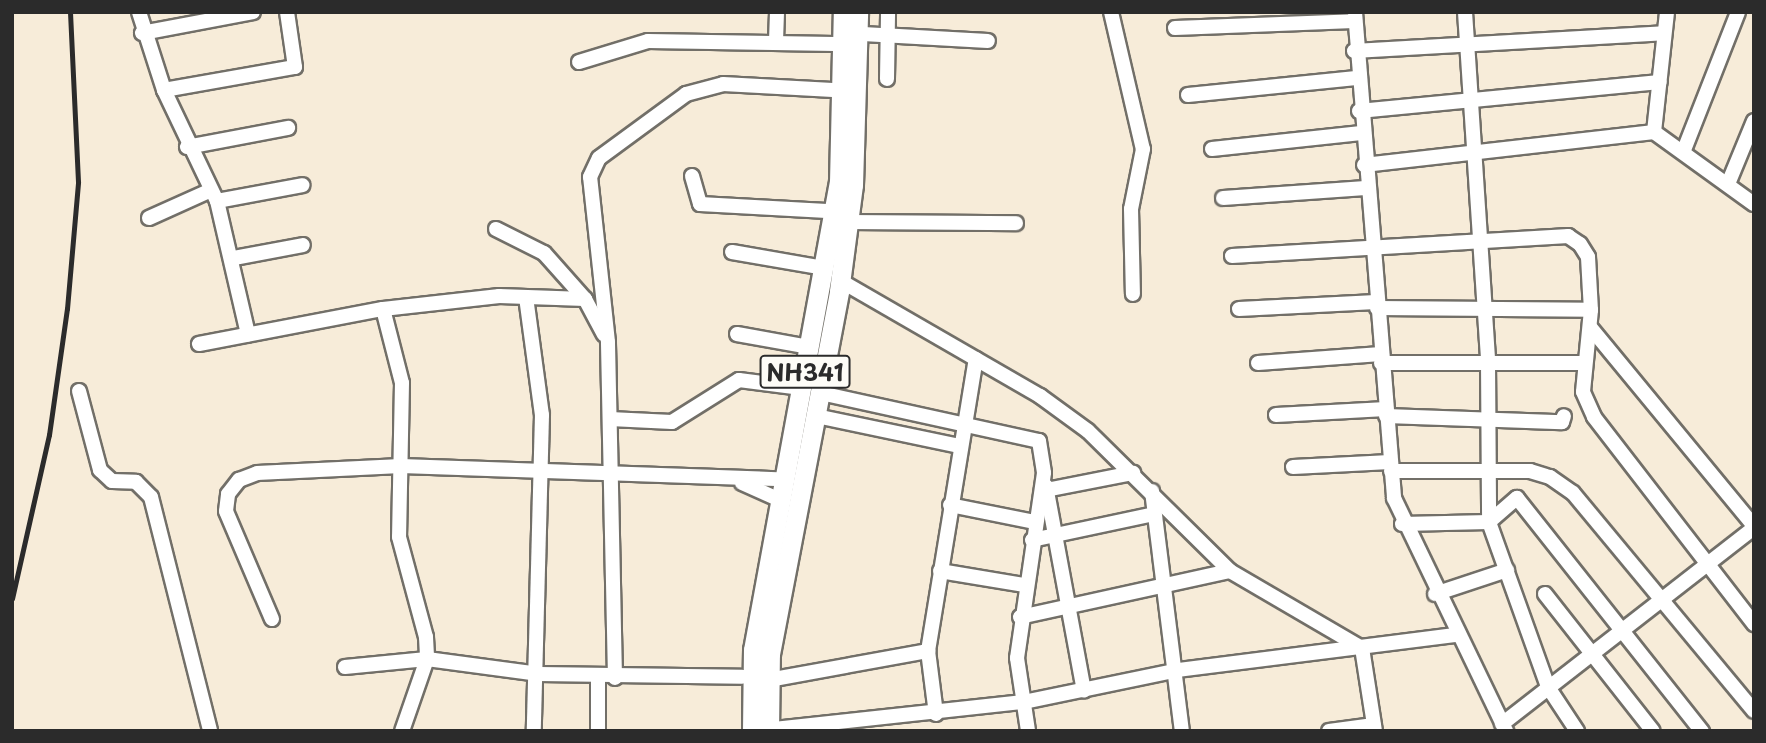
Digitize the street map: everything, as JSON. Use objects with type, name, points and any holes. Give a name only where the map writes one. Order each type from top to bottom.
[{"type":"highway","name":"NH341","points":[[752,731],[753,650],[839,182],[843,12]]},
{"type":"highway","name":"NH341","points":[[771,730],[770,654],[839,290],[853,185],[858,12]]},
{"type":"street","points":[[139,12],[142,33],[187,147],[214,196],[234,258],[248,334]]},
{"type":"street","points":[[142,33],[253,12]]},
{"type":"street","points":[[164,90],[295,66],[287,12]]},
{"type":"street","points":[[776,41],[777,12]]},
{"type":"street","points":[[887,79],[888,12]]},
{"type":"street","points":[[1111,12],[1143,149],[1131,209],[1133,294]]},
{"type":"street","points":[[1465,12],[1482,311],[1488,362],[1490,417],[1485,472],[1489,522],[1548,687],[1577,731]]},
{"type":"street","points":[[1654,132],[1667,12]]},
{"type":"street","points":[[1684,150],[1738,12]]},
{"type":"street","points":[[1175,28],[1355,16],[1354,51],[1376,305],[1391,467],[1402,524],[1504,728],[1548,687],[1754,527],[1590,327]]},
{"type":"street","points":[[1354,51],[1663,33]]},
{"type":"street","points":[[863,34],[988,41]]},
{"type":"street","points":[[579,62],[648,41],[835,44]]},
{"type":"street","points":[[1188,95],[1356,78]]},
{"type":"street","points":[[1359,111],[1471,103],[1660,82]]},
{"type":"street","points":[[615,678],[608,342],[590,177],[599,158],[686,94],[723,84],[833,90]]},
{"type":"street","points":[[1728,184],[1754,121]]},
{"type":"street","points":[[187,147],[288,128]]},
{"type":"street","points":[[1364,165],[1475,155],[1654,132],[1684,150],[1754,204]]},
{"type":"street","points":[[1212,149],[1361,133]]},
{"type":"street","points":[[692,176],[700,204],[827,211]]},
{"type":"street","points":[[149,219],[214,196],[303,185]]},
{"type":"street","points":[[1223,198],[1366,188]]},
{"type":"street","points":[[855,222],[1016,223]]},
{"type":"street","points":[[496,229],[544,253],[585,299],[608,342]]},
{"type":"street","points":[[1232,256],[1568,236],[1588,257],[1591,310],[1583,392],[1594,417],[1754,624]]},
{"type":"street","points":[[234,258],[303,244]]},
{"type":"street","points":[[732,252],[818,267]]},
{"type":"street","points":[[846,284],[1050,403],[1133,473],[1230,570],[1362,648]]},
{"type":"street","points":[[199,344],[383,309],[526,297],[585,299]]},
{"type":"street","points":[[526,297],[541,403],[538,674],[534,731]]},
{"type":"street","points":[[1239,309],[1376,305],[1482,311],[1591,310]]},
{"type":"street","points":[[383,309],[402,383],[399,537],[427,659],[402,731]]},
{"type":"street","points":[[737,334],[803,346]]},
{"type":"street","points":[[1258,363],[1381,358],[1584,363]]},
{"type":"street","points":[[936,713],[928,651],[976,359]]},
{"type":"street","points":[[610,419],[672,422],[739,380],[794,387]]},
{"type":"street","points":[[79,391],[104,477],[136,482],[151,496],[210,731]]},
{"type":"street","points":[[825,394],[1039,441],[1084,691]]},
{"type":"street","points":[[1276,415],[1386,412],[1562,422],[1564,416]]},
{"type":"street","points":[[821,417],[960,446]]},
{"type":"street","points":[[272,619],[226,511],[228,494],[239,480],[257,473],[401,466],[541,473],[777,479]]},
{"type":"street","points":[[1293,467],[1530,471],[1573,493],[1754,711]]},
{"type":"street","points":[[1028,731],[1020,617],[1044,473]]},
{"type":"street","points":[[1046,490],[1133,473]]},
{"type":"street","points":[[611,475],[752,484],[774,497]]},
{"type":"street","points":[[1152,491],[1153,514],[1178,670],[1182,731]]},
{"type":"street","points":[[1402,524],[1489,522],[1517,499],[1702,731]]},
{"type":"street","points":[[950,505],[1035,522]]},
{"type":"street","points":[[1032,540],[1153,514]]},
{"type":"street","points":[[1020,617],[1070,603],[1230,570]]},
{"type":"street","points":[[1435,594],[1507,570]]},
{"type":"street","points":[[940,571],[1025,585]]},
{"type":"street","points":[[1545,594],[1653,731]]},
{"type":"street","points":[[771,730],[1024,702],[1178,670],[1456,635]]},
{"type":"street","points":[[1329,731],[1375,728],[1362,648]]},
{"type":"street","points":[[774,679],[928,651]]},
{"type":"street","points":[[345,667],[427,659],[538,674],[615,678],[742,677]]},
{"type":"street","points":[[598,677],[598,731]]},
{"type":"railway","points":[[12,599],[49,435],[67,309],[78,182],[70,12]]}]
